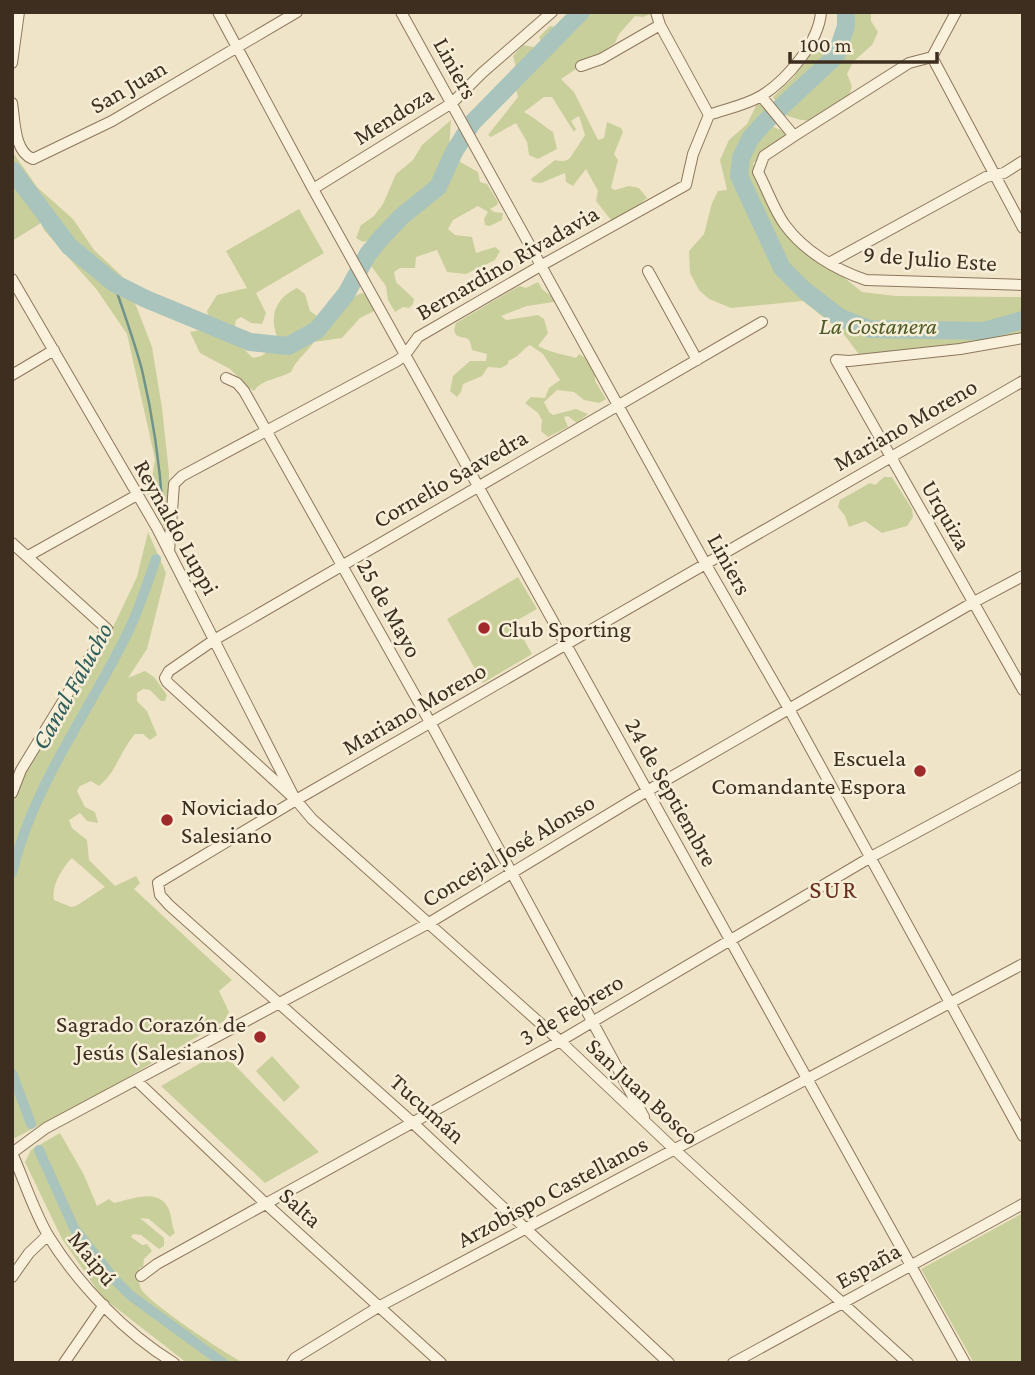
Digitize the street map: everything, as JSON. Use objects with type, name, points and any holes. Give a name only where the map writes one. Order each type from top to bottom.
[{"type":"street","points":[[12,63],[19,12]]},
{"type":"street","name":"24 de Septiembre","points":[[218,12],[342,242],[965,1363]]},
{"type":"street","name":"San Juan","points":[[12,103],[20,149],[26,157],[33,159],[112,121],[297,12]]},
{"type":"street","name":"Liniers","points":[[401,12],[1023,1136]]},
{"type":"street","name":"Mendoza","points":[[313,189],[452,103],[552,12]]},
{"type":"street","points":[[656,12],[660,26],[709,115],[761,96],[778,83],[805,53],[815,37],[821,22],[821,12]]},
{"type":"street","points":[[761,96],[794,136],[909,63],[932,57],[956,12]]},
{"type":"street","points":[[581,66],[601,59],[660,26]]},
{"type":"street","points":[[932,57],[1023,228]]},
{"type":"street","name":"Bernardino Rivadavia","points":[[169,552],[174,484],[182,476],[405,355],[418,337],[686,185],[693,153],[709,115]]},
{"type":"street","name":"9 de Julio Este","points":[[794,136],[764,156],[758,172],[785,225],[809,249],[829,263],[866,280],[1023,285]]},
{"type":"street","points":[[829,263],[986,177],[996,175],[1023,161]]},
{"type":"street","points":[[648,271],[697,360]]},
{"type":"street","name":"Reynaldo Luppi","points":[[12,279],[169,552],[296,800]]},
{"type":"street","name":"Cornelio Saavedra","points":[[165,678],[169,671],[214,640],[762,322]]},
{"type":"street","name":"Urquiza","points":[[1023,338],[960,349],[849,361],[836,360],[1023,690]]},
{"type":"street","points":[[12,374],[54,350]]},
{"type":"street","name":"25 de Mayo","points":[[226,378],[237,383],[244,391],[343,565],[648,1126]]},
{"type":"street","name":"Mariano Moreno","points":[[157,887],[162,879],[296,800],[1023,381]]},
{"type":"street","points":[[28,556],[137,495]]},
{"type":"street","points":[[12,543],[107,629],[17,767],[12,793]]},
{"type":"street","name":"Concejal José Alonso","points":[[12,1153],[46,1128],[429,923],[647,791],[1023,576]]},
{"type":"street","name":"San Juan Bosco","points":[[165,678],[296,800],[312,819],[560,1041],[648,1126],[908,1363]]},
{"type":"street","name":"3 de Febrero","points":[[141,1276],[157,1264],[265,1203],[560,1041],[871,857],[1023,775]]},
{"type":"street","name":"Tucumán","points":[[157,887],[169,905],[413,1123],[669,1363]]},
{"type":"street","name":"Arzobispo Castellanos","points":[[292,1363],[295,1358],[380,1306],[1023,964]]},
{"type":"street","name":"Salta","points":[[136,1080],[265,1203],[441,1363]]},
{"type":"street","name":"Maipú","points":[[12,1153],[48,1236],[74,1271],[104,1305],[171,1362]]},
{"type":"street","name":"España","points":[[740,1361],[1023,1204]]},
{"type":"street","points":[[12,1277],[29,1253],[48,1236]]},
{"type":"street","points":[[64,1363],[104,1305]]},
{"type":"green space","points":[[574,12],[653,13],[643,17],[635,16],[619,34],[615,43],[561,79],[574,92],[598,140],[604,138],[607,122],[621,128],[623,132],[614,154],[618,160],[611,188],[639,188],[647,198],[625,216],[611,220],[596,201],[598,191],[586,169],[573,186],[566,182],[565,173],[541,183],[531,179],[555,160],[564,161],[569,158],[585,135],[579,116],[571,121],[576,129],[574,132],[552,97],[544,97],[524,112],[553,132],[557,149],[538,159],[529,155],[527,142],[516,123],[491,137],[488,135],[518,97],[516,89],[519,79],[513,56],[523,45],[539,48],[543,46],[539,37],[550,26],[564,28]]},
{"type":"green space","points":[[851,12],[871,12],[871,21],[878,32],[872,45],[853,62],[847,74],[852,86],[849,94],[836,107],[817,119],[804,120],[783,114],[773,97],[793,78],[818,44],[845,41],[849,34]]},
{"type":"green space","name":"La Costanera","points":[[761,96],[776,113],[765,123],[794,136],[753,163],[767,205],[773,209],[785,230],[862,292],[896,296],[1023,297],[1023,333],[941,353],[896,350],[863,360],[843,333],[803,301],[731,308],[709,299],[699,290],[690,273],[689,251],[704,234],[718,191],[727,190],[720,160],[729,140],[747,124]]},
{"type":"green space","points":[[451,120],[449,149],[457,160],[478,172],[480,182],[487,184],[498,202],[490,209],[503,213],[502,220],[490,226],[485,225],[484,219],[488,212],[478,206],[453,220],[448,229],[455,235],[472,237],[476,253],[495,247],[500,251],[495,260],[466,274],[447,272],[437,250],[416,257],[415,268],[400,268],[394,272],[396,282],[414,299],[409,308],[403,307],[395,312],[388,300],[386,286],[371,266],[377,252],[369,240],[363,242],[356,238],[361,225],[374,216],[383,204],[396,174],[413,160],[422,145]]},
{"type":"green space","points":[[12,151],[37,187],[73,219],[94,250],[122,276],[137,308],[152,347],[162,408],[169,473],[168,535],[146,491],[151,485],[155,459],[127,334],[97,290],[44,230],[41,223],[12,241]]},
{"type":"green space","points":[[299,209],[324,253],[256,293],[266,313],[262,324],[251,323],[241,317],[236,320],[235,332],[242,346],[253,358],[261,356],[280,343],[274,326],[275,311],[283,298],[297,288],[305,294],[310,311],[327,323],[353,298],[363,293],[370,297],[376,310],[360,318],[342,338],[314,342],[291,372],[266,382],[254,391],[230,369],[200,353],[190,332],[200,330],[209,319],[207,311],[217,295],[247,288],[226,251]]},
{"type":"green space","points":[[538,282],[542,289],[554,298],[554,302],[527,306],[501,316],[506,320],[538,315],[544,319],[548,333],[538,346],[576,358],[579,354],[583,356],[591,365],[595,381],[606,399],[599,403],[584,400],[574,392],[557,390],[544,402],[549,412],[553,415],[576,409],[588,414],[577,423],[568,416],[564,417],[568,427],[548,437],[541,431],[542,420],[538,413],[525,403],[531,397],[545,398],[549,388],[560,380],[543,354],[530,345],[508,361],[508,364],[501,368],[488,367],[482,376],[463,384],[457,397],[450,391],[453,376],[470,361],[486,361],[487,354],[472,350],[469,339],[456,335],[456,323],[520,286],[526,288]]},
{"type":"green space","points":[[884,477],[892,477],[912,509],[913,517],[907,526],[882,533],[865,521],[849,527],[838,507],[840,500],[870,483],[875,485]]},
{"type":"green space","points":[[148,532],[166,573],[147,649],[128,678],[145,671],[154,677],[167,695],[165,701],[161,701],[150,690],[143,689],[137,693],[137,701],[147,711],[157,735],[150,740],[143,734],[135,734],[105,781],[99,786],[91,781],[80,786],[77,791],[85,807],[95,812],[98,823],[87,821],[80,813],[69,820],[72,828],[87,840],[89,860],[115,886],[136,876],[140,883],[134,889],[232,980],[219,991],[229,1012],[224,1021],[106,1090],[15,1138],[12,1135],[12,805],[31,758],[101,649],[137,577]],"holes":[[[72,858],[105,887],[76,906],[71,907],[54,900],[58,878]]]},
{"type":"green space","name":"Club Sporting","points":[[518,577],[537,609],[514,622],[532,654],[483,683],[447,619]]},
{"type":"green space","points":[[221,1051],[319,1152],[265,1183],[161,1086]]},
{"type":"green space","points":[[272,1056],[300,1087],[284,1102],[256,1071]]},
{"type":"green space","points":[[60,1133],[84,1175],[97,1206],[109,1199],[114,1203],[149,1196],[167,1206],[175,1233],[170,1237],[149,1219],[140,1218],[164,1238],[164,1246],[159,1249],[141,1235],[133,1234],[131,1237],[142,1245],[147,1244],[152,1251],[144,1259],[143,1267],[139,1268],[141,1289],[172,1316],[244,1363],[187,1363],[102,1297],[62,1239],[25,1162],[31,1150]]},
{"type":"green space","points":[[1023,1213],[1023,1363],[974,1363],[921,1269]]},
{"type":"waterway","points":[[12,170],[69,246],[114,283],[250,342],[288,346],[317,330],[346,294],[368,254],[381,238],[402,216],[438,187],[454,152],[472,123],[581,12]]},
{"type":"waterway","points":[[846,12],[846,26],[836,56],[764,123],[750,139],[741,158],[739,176],[782,268],[804,290],[839,317],[869,329],[984,331],[1023,320]]},
{"type":"waterway","name":"Canal Falucho","points":[[114,283],[146,388],[156,441],[163,513]]},
{"type":"waterway","name":"Canal Falucho","points":[[12,873],[33,810],[127,634],[156,559]]},
{"type":"waterway","name":"Canal Falucho","points":[[12,1073],[31,1124]]},
{"type":"waterway","name":"Canal Falucho","points":[[39,1150],[74,1228],[115,1280],[130,1295],[223,1363]]},
{"type":"place","name":"Club Sporting","points":[[484,628]]},
{"type":"place","name":"Escuela Comandante Espora","points":[[920,771]]},
{"type":"place","name":"Noviciado Salesiano","points":[[167,820]]},
{"type":"place","name":"Sagrado Corazón de Jesús (Salesianos)","points":[[260,1037]]},
{"type":"district","name":"SUR","points":[[834,889]]}]
